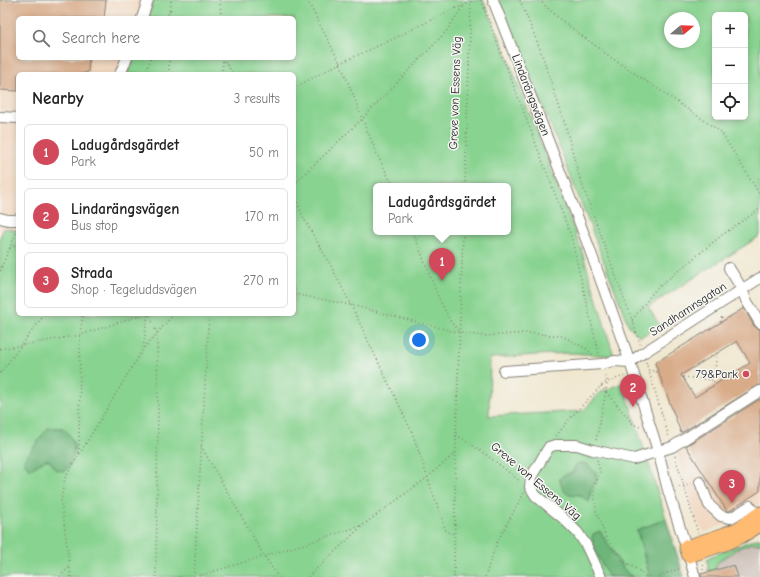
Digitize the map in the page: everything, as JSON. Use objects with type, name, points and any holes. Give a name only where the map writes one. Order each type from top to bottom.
[{"type":"main road","points":[[687,551],[759,518]]},
{"type":"street","points":[[143,16],[148,0]]},
{"type":"street","name":"Lindarängsvägen","points":[[493,0],[582,228],[630,362],[687,551],[699,574]]},
{"type":"street","points":[[121,72],[126,60]]},
{"type":"street","points":[[0,117],[16,118]]},
{"type":"street","points":[[0,218],[16,220]]},
{"type":"street","points":[[729,268],[760,323]]},
{"type":"street","name":"Sandhamnsgatan","points":[[630,362],[760,278]]},
{"type":"street","points":[[504,371],[602,364],[614,361],[630,362]]},
{"type":"street","points":[[531,477],[549,447],[555,444],[577,445],[634,459],[672,447],[760,390]]},
{"type":"street","name":"Greve von Essens Väg","points":[[531,477],[530,487],[536,496],[563,518],[578,533],[586,545],[601,577]]},
{"type":"street","points":[[700,482],[709,505],[721,516],[731,518],[750,506],[759,518]]},
{"type":"path","points":[[170,0],[170,16]]},
{"type":"path","points":[[220,0],[221,16]]},
{"type":"path","points":[[307,0],[340,62],[362,119],[392,183]]},
{"type":"path","points":[[296,87],[340,62],[391,40],[454,9],[466,5],[470,0]]},
{"type":"path","name":"Greve von Essens Väg","points":[[465,183],[470,0]]},
{"type":"path","points":[[481,0],[571,236],[602,364]]},
{"type":"path","points":[[520,0],[540,49],[565,124],[579,176],[639,340]]},
{"type":"path","points":[[539,0],[561,20],[609,56],[721,132],[760,195]]},
{"type":"path","points":[[296,182],[362,119],[445,33],[463,6]]},
{"type":"path","points":[[167,16],[170,7]]},
{"type":"path","points":[[146,72],[150,60]]},
{"type":"path","points":[[169,60],[169,72]]},
{"type":"path","points":[[222,72],[223,60]]},
{"type":"path","points":[[224,60],[232,72]]},
{"type":"path","points":[[296,200],[304,219],[332,266],[412,432],[446,532],[454,534]]},
{"type":"path","points":[[632,320],[655,290],[722,235],[760,209]]},
{"type":"path","points":[[0,271],[16,233]]},
{"type":"path","points":[[414,235],[440,299],[451,322],[460,333]]},
{"type":"path","points":[[454,577],[455,453],[463,235]]},
{"type":"path","points":[[10,248],[16,245]]},
{"type":"path","points":[[296,294],[351,305],[460,333],[485,336],[526,333],[562,336],[587,349],[602,364]]},
{"type":"path","points":[[721,322],[722,315]]},
{"type":"path","points":[[0,373],[44,316]]},
{"type":"path","points":[[79,455],[80,335],[84,316]]},
{"type":"path","points":[[0,349],[80,335],[139,316]]},
{"type":"path","points":[[143,349],[149,316]]},
{"type":"path","points":[[150,316],[157,333],[158,410],[156,577]]},
{"type":"path","points":[[71,577],[61,500],[65,478],[143,349],[172,316]]},
{"type":"path","points":[[209,316],[194,577],[363,525]]},
{"type":"path","points":[[712,386],[717,353]]},
{"type":"path","points":[[648,370],[658,372]]},
{"type":"path","points":[[549,447],[554,438],[572,416],[601,386],[623,376]]},
{"type":"path","points":[[683,378],[713,380]]},
{"type":"path","points":[[607,382],[595,450],[600,472],[594,489],[596,511],[606,538],[622,560],[646,577]]},
{"type":"path","points":[[601,386],[633,424],[640,427]]},
{"type":"path","name":"Greve von Essens Väg","points":[[456,435],[485,454],[521,482]]},
{"type":"path","points":[[201,446],[264,556],[278,577]]},
{"type":"path","points":[[308,577],[363,525],[428,477],[455,453]]},
{"type":"path","points":[[485,577],[497,542],[531,477]]},
{"type":"path","points":[[679,486],[688,484]]},
{"type":"path","points":[[699,574],[705,556]]},
{"type":"path","points":[[60,577],[70,566]]},
{"type":"path","points":[[660,577],[671,571],[682,568]]},
{"type":"shaded area","points":[[0,0],[154,0],[149,16],[16,16],[16,60],[133,60],[128,72],[16,72],[16,231],[4,228],[0,237]]},
{"type":"shaded area","points":[[760,398],[760,503],[739,518],[705,532],[697,522],[677,452]]},
{"type":"shaded area","points":[[760,537],[760,577],[708,577],[706,569],[711,558]]},
{"type":"green space","points":[[154,0],[483,0],[501,40],[581,248],[614,356],[570,353],[490,358],[489,416],[583,411],[601,392],[623,383],[666,519],[637,530],[650,577],[0,577],[0,237],[4,228],[16,231],[16,316],[296,316],[296,72],[128,72],[133,60],[296,60],[296,16],[149,16]]},
{"type":"green space","points":[[499,0],[760,0],[760,236],[648,307],[660,326],[640,337],[629,326],[553,131]]},
{"type":"green space","points":[[48,428],[63,428],[72,439],[74,451],[72,460],[70,465],[64,471],[56,470],[49,460],[45,460],[31,469],[25,464],[24,460]]},
{"type":"green space","points":[[576,464],[587,464],[596,473],[597,479],[591,490],[589,502],[580,495],[567,494],[564,491],[559,479],[562,476],[573,472]]},
{"type":"green space","points":[[666,519],[684,577],[650,577],[637,530]]},
{"type":"green space","points":[[600,531],[623,568],[628,574],[634,577],[609,577],[593,544],[593,534]]},
{"type":"green space","points":[[760,538],[760,544],[752,543],[736,549],[719,561],[716,566],[716,570],[709,572],[707,560],[709,557]]},
{"type":"building","points":[[0,0],[106,0],[104,16],[16,16],[16,60],[89,60],[88,72],[16,72],[16,91],[0,90]]},
{"type":"building","name":"79&Park","points":[[744,308],[754,326],[760,329],[760,385],[681,433],[655,363]],"holes":[[[737,341],[750,363],[695,397],[681,375]]]},
{"type":"building","points":[[760,399],[760,491],[727,511],[686,446]]},
{"type":"building","points":[[734,565],[738,577],[701,577],[701,574]]},
{"type":"place","name":"Ladugårdsgärdet","points":[[442,281]]},
{"type":"place","name":"79&Park","points":[[746,374]]},
{"type":"place","name":"Lindarängsvägen","points":[[633,407]]},
{"type":"place","name":"Strada","points":[[732,503]]}]
